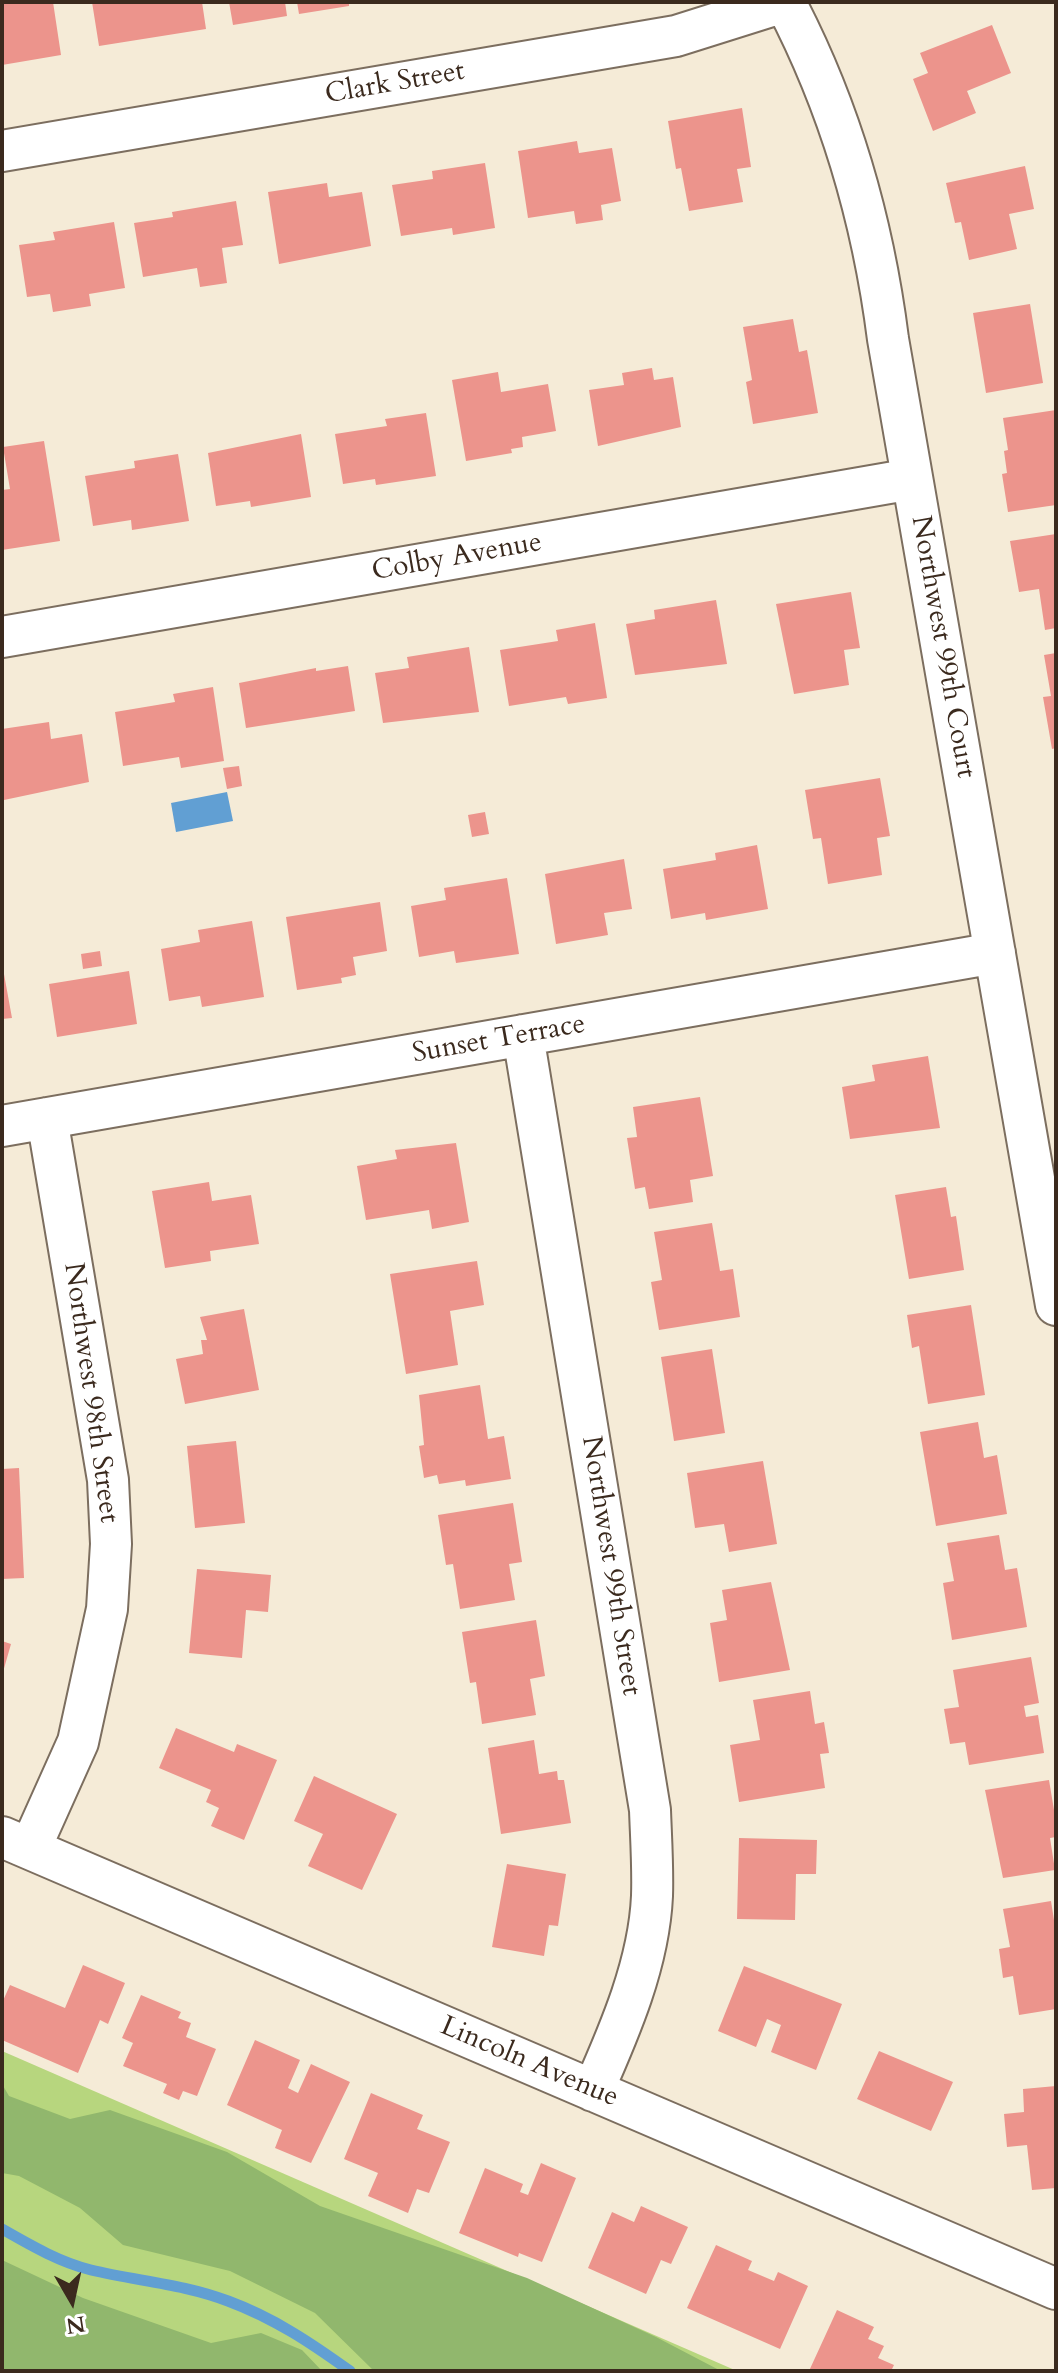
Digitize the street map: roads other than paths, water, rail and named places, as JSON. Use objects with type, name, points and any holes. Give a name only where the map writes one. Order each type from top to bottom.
[{"type":"street","name":"Clark Street","points":[[2,151],[676,36],[784,2]]},
{"type":"street","name":"Northwest 99th Court","points":[[784,2],[804,38],[860,185],[878,261],[912,479],[1056,1305]]},
{"type":"street","name":"Colby Avenue","points":[[2,637],[912,479]]},
{"type":"street","name":"Sunset Terrace","points":[[2,1126],[995,953]]},
{"type":"street","name":"Northwest 99th Street","points":[[523,1035],[650,1810],[652,1898],[645,1941],[626,2009],[593,2091]]},
{"type":"street","name":"Northwest 98th Street","points":[[16,1843],[78,1742],[107,1609],[111,1544],[108,1480],[47,1118]]},
{"type":"street","name":"Lincoln Avenue","points":[[16,1843],[1056,2289]]},
{"type":"water","points":[[227,792],[233,821],[176,832],[171,803]]},
{"type":"waterway","points":[[2,2229],[79,2267],[211,2295],[245,2308],[292,2332],[350,2371]]}]
